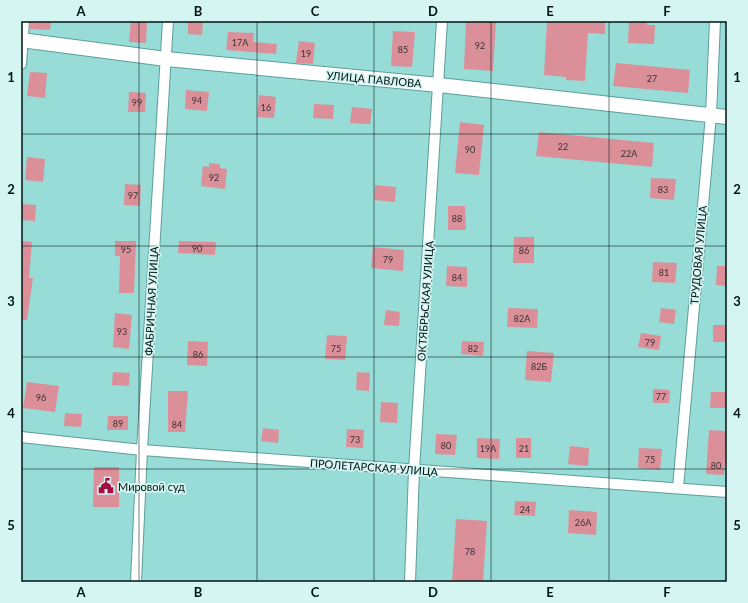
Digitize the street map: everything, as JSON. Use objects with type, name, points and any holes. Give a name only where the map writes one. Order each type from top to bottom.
[{"type":"street","points":[[21,64],[24,21]]},
{"type":"street","name":"ФАБРИЧНАЯ УЛИЦА","points":[[136,582],[142,450],[168,21]]},
{"type":"street","name":"ОКТЯБРЬСКАЯ УЛИЦА","points":[[410,582],[414,470],[442,21]]},
{"type":"street","name":"ТРУДОВАЯ УЛИЦА","points":[[678,488],[711,115],[715,21]]},
{"type":"street","name":"УЛИЦА ПАВЛОВА","points":[[22,40],[166,59],[439,85],[727,117]]},
{"type":"street","name":"ПРОЛЕТАРСКАЯ УЛИЦА","points":[[21,438],[142,450],[727,492]]},
{"type":"building","points":[[30,21],[51,21],[50,30],[30,29]]},
{"type":"building","points":[[131,21],[147,22],[146,43],[129,42]]},
{"type":"building","points":[[188,21],[203,21],[202,35],[188,34]]},
{"type":"building","points":[[466,21],[496,21],[493,71],[464,69]]},
{"type":"building","points":[[547,21],[605,21],[605,34],[588,33],[585,81],[566,80],[566,77],[544,75]]},
{"type":"building","points":[[629,21],[647,21],[647,25],[655,25],[654,44],[628,43]]},
{"type":"building","points":[[393,31],[415,32],[412,67],[391,66]]},
{"type":"building","points":[[228,32],[254,33],[253,42],[277,44],[276,54],[226,50]]},
{"type":"building","points":[[299,41],[315,43],[313,64],[296,63]]},
{"type":"building","points":[[616,63],[690,70],[688,93],[613,86]]},
{"type":"building","points":[[30,72],[47,73],[45,98],[27,96]]},
{"type":"building","points":[[186,90],[209,92],[207,111],[185,109]]},
{"type":"building","points":[[129,92],[146,93],[145,112],[128,112]]},
{"type":"building","points":[[259,95],[276,97],[274,118],[257,117]]},
{"type":"building","points":[[314,104],[334,105],[333,119],[313,118]]},
{"type":"building","points":[[352,107],[372,109],[370,124],[350,123]]},
{"type":"building","points":[[460,122],[484,125],[479,175],[455,173]]},
{"type":"building","points":[[539,132],[654,143],[652,167],[536,156]]},
{"type":"building","points":[[27,157],[45,159],[43,182],[25,180]]},
{"type":"building","points":[[209,163],[220,164],[220,168],[227,169],[225,189],[201,186],[203,166],[209,167]]},
{"type":"building","points":[[651,178],[676,179],[674,200],[650,198]]},
{"type":"building","points":[[125,184],[141,185],[140,206],[124,205]]},
{"type":"building","points":[[375,185],[396,187],[395,202],[374,200]]},
{"type":"building","points":[[21,204],[36,205],[35,221],[21,220]]},
{"type":"building","points":[[448,206],[465,206],[466,230],[448,230]]},
{"type":"building","points":[[514,237],[534,237],[534,263],[513,263]]},
{"type":"building","points":[[21,241],[32,242],[29,278],[33,278],[27,320],[21,320]]},
{"type":"building","points":[[115,241],[136,241],[134,293],[119,293],[120,256],[115,256]]},
{"type":"building","points":[[179,241],[216,242],[215,255],[178,253]]},
{"type":"building","points":[[373,247],[404,250],[403,271],[371,268]]},
{"type":"building","points":[[653,262],[677,263],[675,283],[652,282]]},
{"type":"building","points":[[447,266],[467,267],[467,287],[446,286]]},
{"type":"building","points":[[717,266],[727,266],[727,286],[716,285]]},
{"type":"building","points":[[508,308],[538,309],[537,328],[507,327]]},
{"type":"building","points":[[661,308],[676,310],[674,324],[659,322]]},
{"type":"building","points":[[386,310],[400,312],[399,326],[384,325]]},
{"type":"building","points":[[115,313],[132,315],[129,349],[113,347]]},
{"type":"building","points":[[713,325],[727,325],[727,342],[713,342]]},
{"type":"building","points":[[641,333],[661,336],[659,350],[638,347]]},
{"type":"building","points":[[327,335],[347,336],[345,360],[325,359]]},
{"type":"building","points":[[188,341],[208,342],[207,366],[187,365]]},
{"type":"building","points":[[462,341],[484,342],[483,356],[461,354]]},
{"type":"building","points":[[527,351],[554,353],[551,382],[525,380]]},
{"type":"building","points":[[113,372],[130,373],[129,386],[112,385]]},
{"type":"building","points":[[357,372],[370,373],[369,391],[356,390]]},
{"type":"building","points":[[27,382],[59,386],[55,412],[23,408]]},
{"type":"building","points":[[653,389],[670,390],[669,403],[653,403]]},
{"type":"building","points":[[168,391],[188,391],[185,432],[168,432]]},
{"type":"building","points":[[711,392],[727,392],[727,408],[710,408]]},
{"type":"building","points":[[381,402],[398,403],[397,423],[380,422]]},
{"type":"building","points":[[65,413],[82,414],[81,427],[64,426]]},
{"type":"building","points":[[108,416],[128,416],[128,430],[107,430]]},
{"type":"building","points":[[263,428],[279,430],[278,443],[261,441]]},
{"type":"building","points":[[347,429],[364,430],[363,448],[346,447]]},
{"type":"building","points":[[709,430],[727,431],[724,475],[706,474]]},
{"type":"building","points":[[436,434],[457,435],[455,455],[435,454]]},
{"type":"building","points":[[477,438],[500,439],[499,459],[477,458]]},
{"type":"building","points":[[516,438],[531,438],[531,458],[516,458]]},
{"type":"building","points":[[570,446],[589,448],[588,466],[568,464]]},
{"type":"building","points":[[639,448],[662,449],[660,470],[638,468]]},
{"type":"building","points":[[94,467],[119,467],[119,507],[93,507]]},
{"type":"building","points":[[515,501],[536,502],[535,516],[514,515]]},
{"type":"building","points":[[569,510],[597,512],[596,535],[568,533]]},
{"type":"building","points":[[456,519],[487,521],[483,582],[452,582]]},
{"type":"place","name":"Мировой суд","points":[[106,486]]}]
